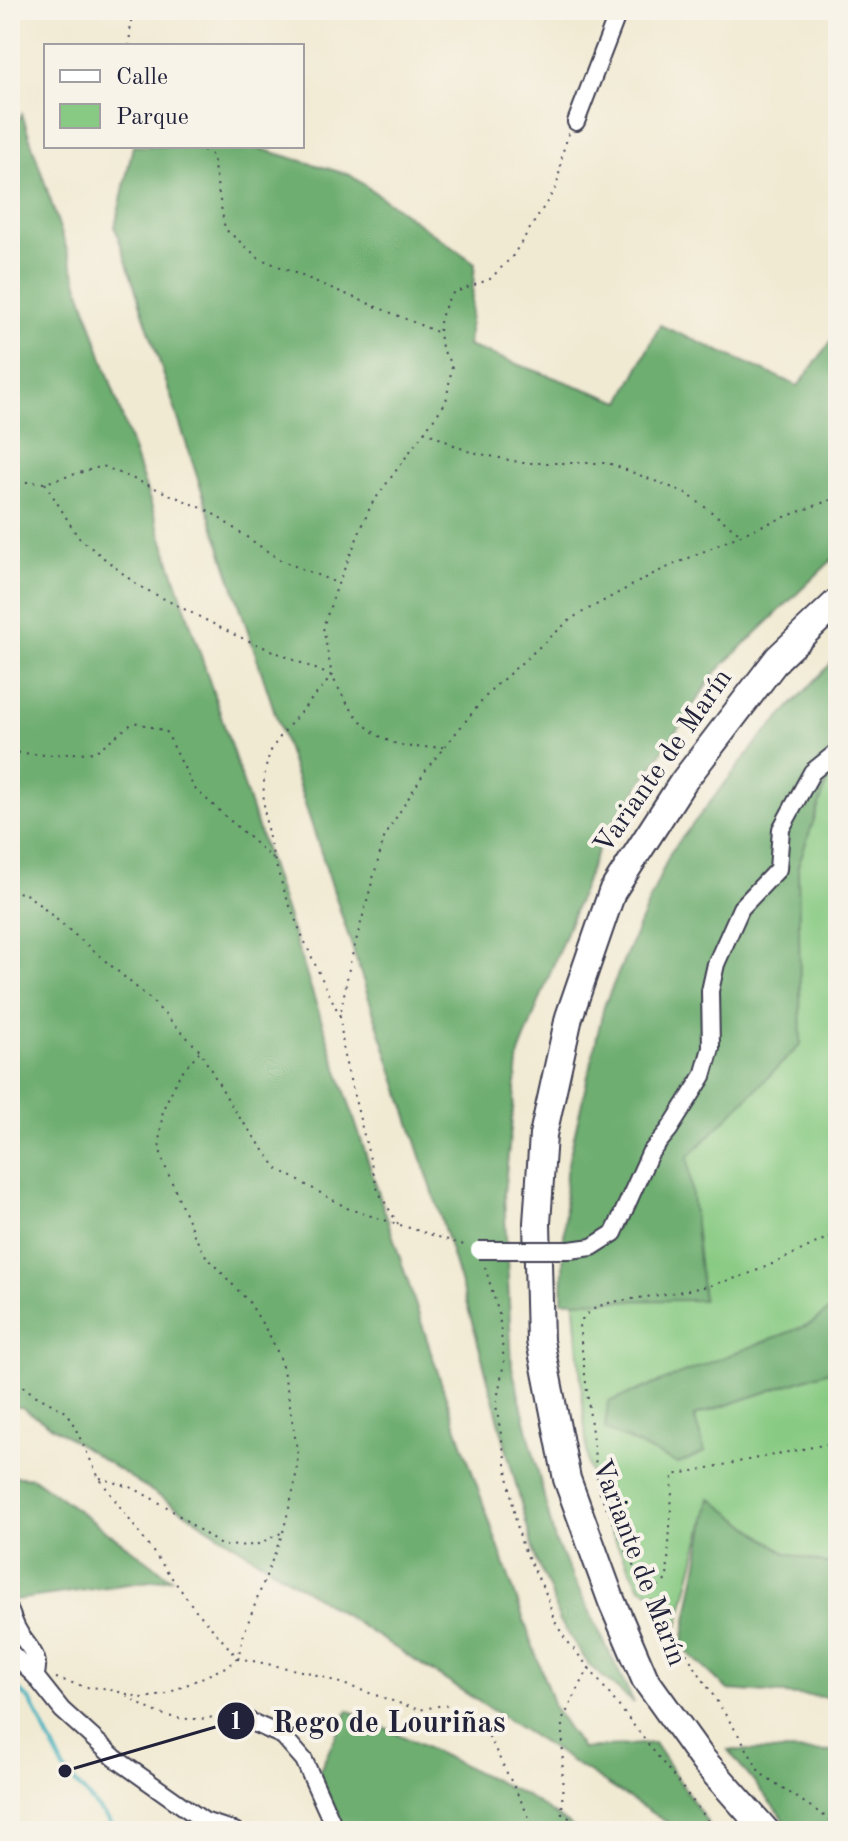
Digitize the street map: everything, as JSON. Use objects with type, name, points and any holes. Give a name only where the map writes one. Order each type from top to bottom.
[{"type":"highway","name":"Variante de Marín","points":[[766,1831],[703,1760],[645,1679],[612,1602],[567,1479],[540,1341],[537,1223],[543,1135],[569,1017],[612,892],[683,782],[778,658],[838,601]]},
{"type":"street","points":[[576,122],[619,10]]},
{"type":"street","points":[[479,1250],[570,1250],[592,1247],[614,1233],[650,1153],[669,1130],[703,1076],[711,1048],[710,991],[716,964],[741,908],[778,869],[781,829],[812,772],[838,751]]},
{"type":"street","points":[[10,1612],[20,1635],[35,1655],[39,1667],[35,1676]]},
{"type":"street","points":[[10,1652],[35,1676],[62,1710],[115,1758],[204,1821],[235,1831]]},
{"type":"street","points":[[231,1713],[283,1736],[304,1760],[336,1831]]},
{"type":"path","points":[[129,44],[132,10]]},
{"type":"path","points":[[444,747],[405,746],[377,735],[348,709],[332,676],[323,627],[371,505],[446,402],[452,366],[439,345],[438,333],[441,314],[451,294],[490,279],[512,257],[557,186],[563,151],[576,122]]},
{"type":"path","points":[[200,148],[212,155],[225,229],[259,258],[438,333]]},
{"type":"path","points":[[424,431],[467,451],[523,463],[608,463],[686,493],[742,535]]},
{"type":"path","points":[[10,481],[45,483],[103,466],[209,511],[280,560],[338,584]]},
{"type":"path","points":[[45,483],[78,537],[137,585],[235,635],[332,676]]},
{"type":"path","points":[[399,1225],[378,1191],[344,1056],[340,1016],[350,963],[385,835],[428,767],[491,690],[572,618],[655,573],[838,497]]},
{"type":"path","points":[[332,676],[271,750],[262,787],[274,860],[300,931],[340,1016]]},
{"type":"path","points":[[10,752],[46,755],[95,752],[134,722],[166,731],[194,788],[274,860]]},
{"type":"path","points":[[10,890],[28,895],[137,987],[200,1051],[234,1110],[278,1169],[349,1209],[479,1250],[499,1314],[504,1362],[496,1405],[522,1545],[564,1637],[716,1831]]},
{"type":"path","points":[[35,1676],[43,1675],[143,1698],[164,1695],[223,1669],[238,1658],[244,1633],[283,1532],[298,1455],[280,1358],[249,1302],[206,1256],[195,1237],[168,1176],[159,1143],[163,1109],[180,1074],[200,1051]]},
{"type":"path","points":[[838,1233],[736,1278],[689,1291],[612,1302],[585,1314],[579,1325],[599,1491],[642,1585],[760,1773],[838,1825]]},
{"type":"path","points":[[10,1376],[33,1394],[68,1413],[99,1478],[194,1608],[238,1658],[311,1673],[419,1710],[443,1705],[459,1708],[483,1725],[536,1831]]},
{"type":"path","points":[[642,1585],[654,1590],[667,1579],[673,1475],[838,1442]]},
{"type":"path","points":[[99,1478],[133,1488],[167,1507],[222,1546],[256,1545],[283,1532]]},
{"type":"path","points":[[562,1831],[563,1719],[589,1668]]},
{"type":"path","points":[[123,1694],[146,1710],[173,1718],[198,1720],[231,1713]]},
{"type":"path","points":[[561,1813],[591,1831]]},
{"type":"green space","points":[[22,114],[445,1394],[555,1709],[582,1749],[654,1743],[713,1831],[680,1831],[21,1407],[10,1407],[10,136]]},
{"type":"green space","points":[[133,148],[258,148],[350,175],[475,263],[468,346],[621,402],[660,325],[798,386],[838,332],[838,554],[716,672],[600,844],[519,1054],[504,1193],[512,1367],[555,1541],[634,1703],[590,1666],[559,1620],[550,1590],[537,1563],[438,1208],[115,227]]},
{"type":"green space","points":[[838,656],[838,768],[831,771],[798,866],[801,1044],[688,1157],[703,1300],[562,1301],[566,1172],[604,1006],[670,853],[760,739]]},
{"type":"green space","points":[[838,745],[838,1597],[710,1499],[678,1626],[656,1594],[640,1587],[610,1531],[588,1465],[575,1306],[578,1272],[667,1155],[779,894]]},
{"type":"green space","points":[[838,1304],[838,1368],[694,1416],[705,1452],[678,1464],[605,1429],[608,1402],[810,1324]]},
{"type":"green space","points":[[10,1476],[33,1478],[171,1578],[15,1600],[10,1594]]},
{"type":"green space","points":[[710,1498],[784,1552],[838,1567],[838,1698],[728,1690],[682,1647]]},
{"type":"green space","points":[[348,1710],[527,1796],[579,1831],[342,1831],[319,1772]]},
{"type":"green space","points":[[728,1750],[838,1752],[838,1831],[793,1831]]},
{"type":"waterway","points":[[10,1681],[31,1702],[65,1771],[118,1831]]},
{"type":"place","name":"Rego de Louriñas","points":[[65,1771]]}]
